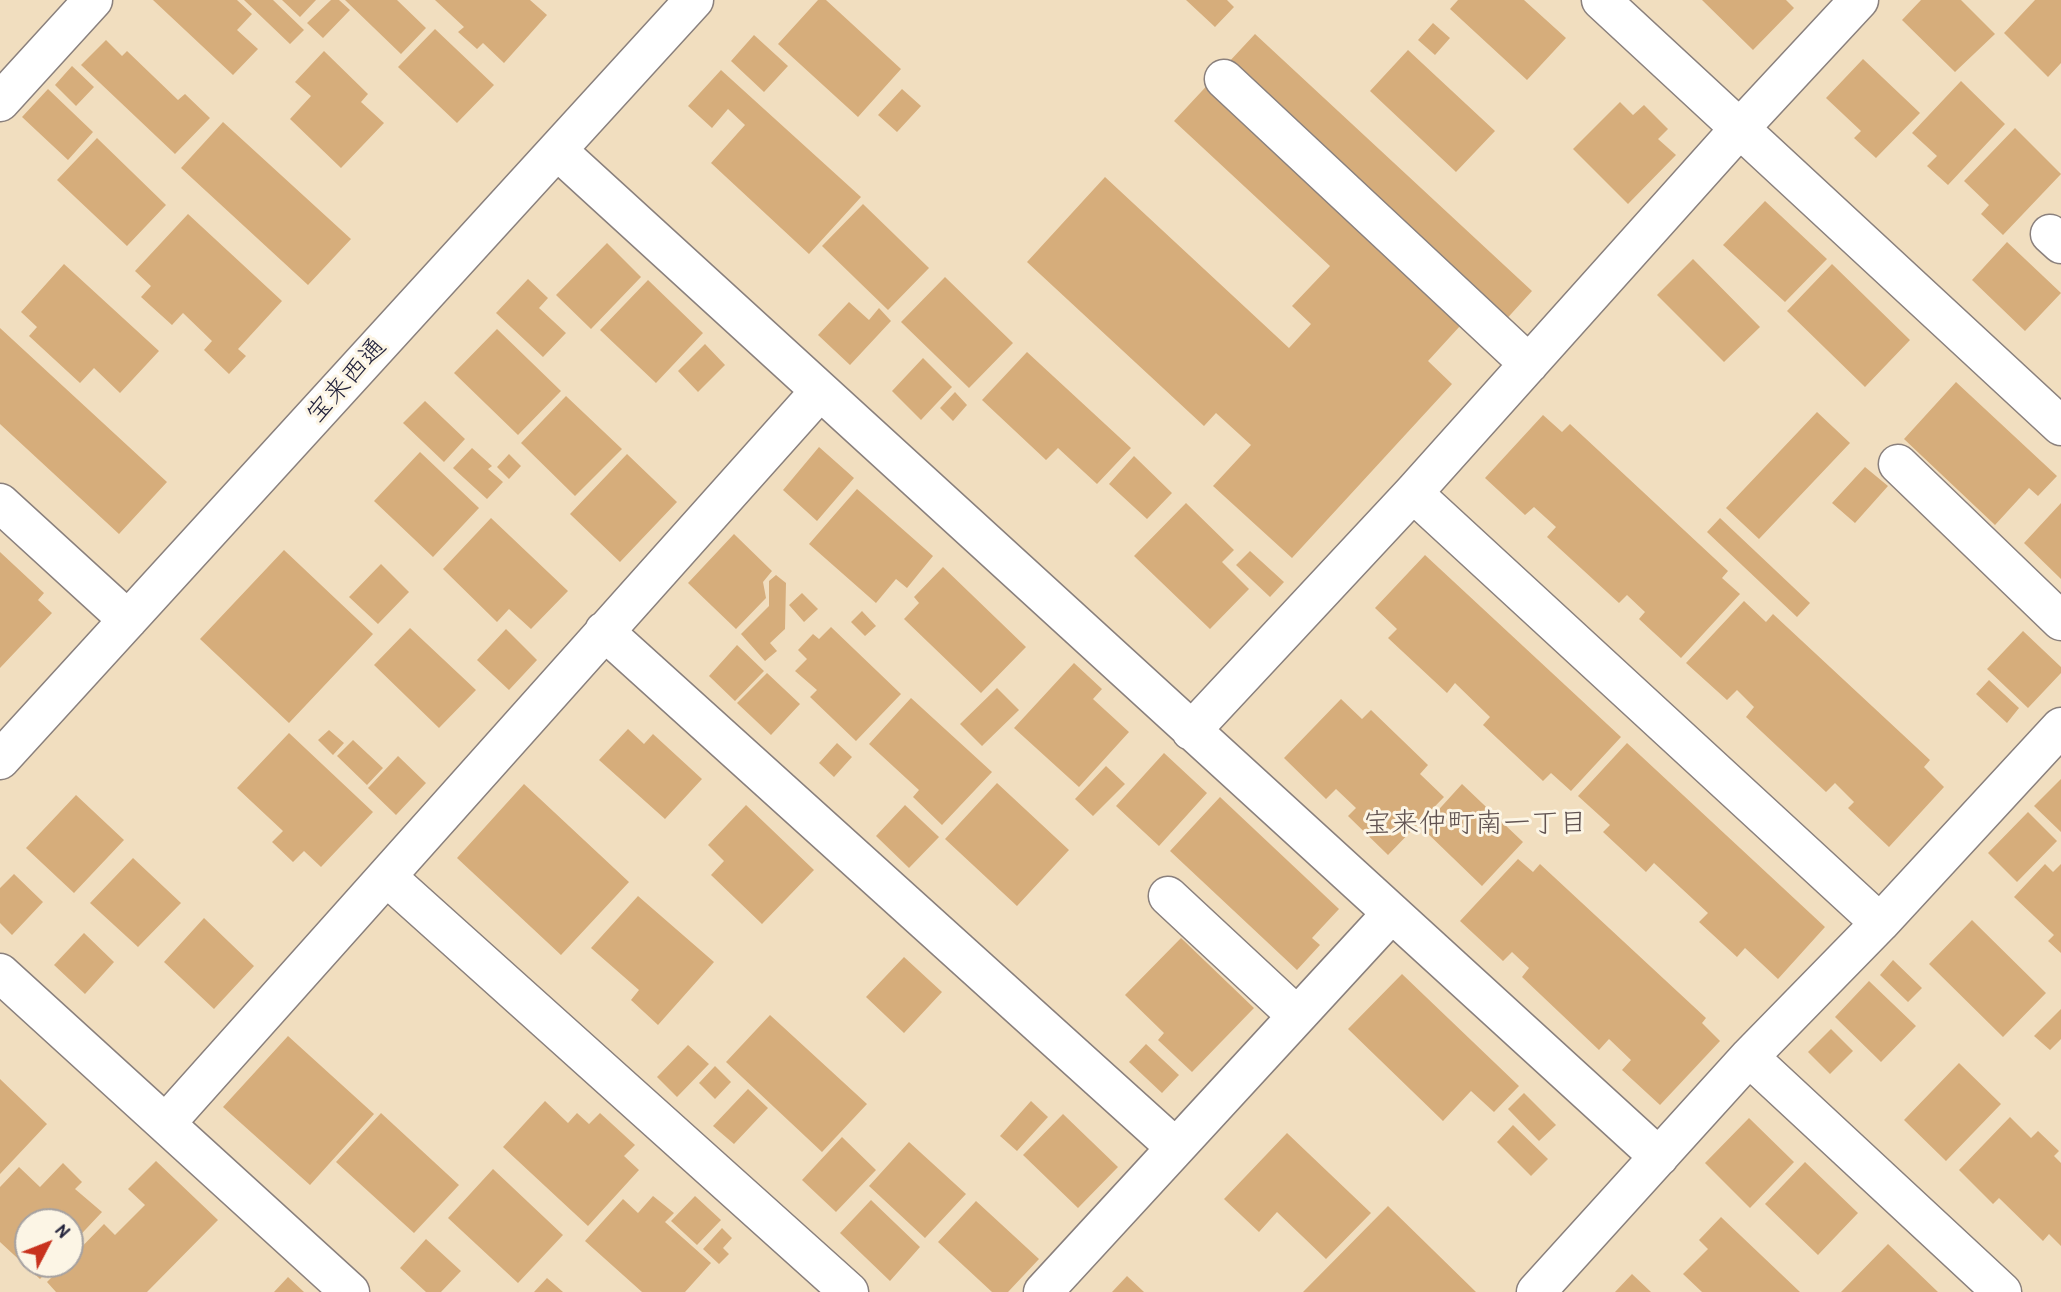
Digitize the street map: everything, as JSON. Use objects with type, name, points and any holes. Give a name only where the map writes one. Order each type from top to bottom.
[{"type":"street","points":[[0,102],[93,0]]},
{"type":"street","name":"宝来西通","points":[[3,750],[128,620],[694,0]]},
{"type":"street","points":[[1601,0],[2061,426]]},
{"type":"street","points":[[1191,731],[1413,493],[1741,127],[1859,0]]},
{"type":"street","points":[[1224,79],[1529,364]]},
{"type":"street","points":[[558,150],[1659,1157]]},
{"type":"street","points":[[166,1123],[820,391]]},
{"type":"street","points":[[1898,464],[2061,621]]},
{"type":"street","points":[[1413,493],[1880,923]]},
{"type":"street","points":[[0,503],[128,620]]},
{"type":"street","points":[[604,631],[1175,1147]]},
{"type":"street","points":[[1536,1292],[1749,1057],[1880,923],[2061,727]]},
{"type":"street","points":[[387,877],[849,1292]]},
{"type":"street","points":[[1168,896],[1297,1016]]},
{"type":"street","points":[[1043,1292],[1392,913]]},
{"type":"street","points":[[0,973],[350,1292]]},
{"type":"street","points":[[1749,1057],[2002,1292]]},
{"type":"building","points":[[153,0],[237,0],[252,14],[237,30],[258,49],[233,75]]},
{"type":"building","points":[[244,0],[273,0],[304,30],[290,44]]},
{"type":"building","points":[[282,0],[316,0],[300,17]]},
{"type":"building","points":[[331,0],[339,0],[350,10],[323,38],[307,23]]},
{"type":"building","points":[[345,0],[397,0],[426,28],[401,54]]},
{"type":"building","points":[[435,0],[530,0],[547,15],[504,63],[483,43],[477,49],[458,32],[464,27]]},
{"type":"building","points":[[818,0],[826,0],[901,69],[858,117],[778,44]]},
{"type":"building","points":[[1186,0],[1227,0],[1234,7],[1215,27]]},
{"type":"building","points":[[1458,0],[1524,0],[1566,38],[1527,80],[1450,9]]},
{"type":"building","points":[[1702,0],[1786,0],[1794,8],[1753,50]]},
{"type":"building","points":[[1921,0],[1961,0],[1995,34],[1955,72],[1902,20]]},
{"type":"building","points":[[2035,0],[2061,0],[2061,63],[2048,77],[2004,33]]},
{"type":"building","points":[[1433,23],[1450,38],[1435,55],[1418,40]]},
{"type":"building","points":[[435,29],[494,85],[457,123],[398,67]]},
{"type":"building","points":[[1255,34],[1532,291],[1482,346],[1460,326],[1428,361],[1452,384],[1292,558],[1213,486],[1251,445],[1216,413],[1204,426],[1027,262],[1105,177],[1289,348],[1311,324],[1292,306],[1330,266],[1174,121]]},
{"type":"building","points":[[754,35],[788,66],[764,92],[731,61]]},
{"type":"building","points":[[106,40],[122,56],[127,51],[178,100],[185,94],[210,118],[175,154],[81,65]]},
{"type":"building","points":[[1408,50],[1495,131],[1456,172],[1370,91]]},
{"type":"building","points":[[324,51],[368,94],[361,102],[384,123],[341,168],[290,119],[311,96],[295,82]]},
{"type":"building","points":[[1863,59],[1920,113],[1876,158],[1854,138],[1861,131],[1826,98]]},
{"type":"building","points":[[72,66],[94,87],[76,106],[55,85]]},
{"type":"building","points":[[721,70],[861,197],[809,254],[711,163],[745,125],[728,109],[712,128],[688,106]]},
{"type":"building","points":[[1961,81],[2005,124],[1948,185],[1927,166],[1937,156],[1912,133]]},
{"type":"building","points":[[48,89],[93,132],[68,160],[22,117]]},
{"type":"building","points":[[902,89],[921,106],[897,132],[878,115]]},
{"type":"building","points":[[1620,102],[1633,115],[1644,105],[1668,129],[1658,139],[1676,155],[1628,204],[1573,149]]},
{"type":"building","points":[[223,122],[351,239],[308,285],[181,168]]},
{"type":"building","points":[[2015,128],[2061,174],[2003,235],[1981,214],[1989,205],[1964,181]]},
{"type":"building","points":[[97,138],[166,205],[127,246],[57,180]]},
{"type":"building","points":[[1765,201],[1827,259],[1785,302],[1723,245]]},
{"type":"building","points":[[863,204],[929,268],[888,310],[822,246]]},
{"type":"building","points":[[188,214],[282,301],[238,349],[246,356],[229,374],[204,350],[212,341],[183,313],[172,325],[141,297],[151,286],[135,271]]},
{"type":"building","points":[[2007,242],[2061,293],[2025,331],[1972,280]]},
{"type":"building","points":[[607,243],[641,277],[591,329],[556,295]]},
{"type":"building","points":[[1693,259],[1760,327],[1724,362],[1657,295]]},
{"type":"building","points":[[64,264],[159,351],[120,393],[94,368],[80,383],[29,336],[37,327],[21,312]]},
{"type":"building","points":[[1832,264],[1910,340],[1865,387],[1787,311]]},
{"type":"building","points":[[945,277],[1013,343],[969,388],[901,322]]},
{"type":"building","points":[[528,279],[548,298],[539,308],[566,333],[543,357],[496,313]]},
{"type":"building","points":[[648,280],[703,333],[656,383],[600,330]]},
{"type":"building","points":[[849,302],[869,320],[879,308],[891,321],[850,365],[818,335]]},
{"type":"building","points":[[0,328],[167,482],[119,534],[0,424]]},
{"type":"building","points":[[497,329],[561,391],[518,435],[454,373]]},
{"type":"building","points":[[705,344],[725,365],[698,392],[678,371]]},
{"type":"building","points":[[1027,352],[1131,448],[1097,484],[1058,448],[1046,460],[982,400]]},
{"type":"building","points":[[923,358],[952,387],[921,420],[892,391]]},
{"type":"building","points":[[1956,382],[2057,476],[2038,496],[2029,488],[1995,525],[1904,439]]},
{"type":"building","points":[[955,392],[967,405],[953,421],[940,408]]},
{"type":"building","points":[[566,396],[622,449],[575,496],[521,443]]},
{"type":"building","points":[[425,401],[465,439],[444,462],[403,423]]},
{"type":"building","points":[[1817,412],[1850,443],[1759,539],[1726,508]]},
{"type":"building","points":[[1543,415],[1562,432],[1570,424],[1728,571],[1722,578],[1740,594],[1681,658],[1639,619],[1645,612],[1627,595],[1619,603],[1547,537],[1556,527],[1534,507],[1525,515],[1485,478]]},
{"type":"building","points":[[819,447],[854,478],[817,521],[783,490]]},
{"type":"building","points":[[472,448],[492,466],[488,469],[503,482],[487,499],[453,468]]},
{"type":"building","points":[[420,452],[479,508],[433,557],[374,501]]},
{"type":"building","points":[[509,454],[521,466],[509,479],[497,467]]},
{"type":"building","points":[[627,454],[677,502],[620,562],[570,514]]},
{"type":"building","points":[[1134,456],[1172,493],[1147,519],[1109,484]]},
{"type":"building","points":[[1865,467],[1888,486],[1855,523],[1832,503]]},
{"type":"building","points":[[857,489],[933,556],[907,588],[896,579],[876,603],[809,544]]},
{"type":"building","points":[[1186,503],[1234,550],[1222,562],[1249,589],[1210,629],[1134,556]]},
{"type":"building","points":[[2061,503],[2061,579],[2024,543]]},
{"type":"building","points":[[491,518],[568,591],[531,629],[509,609],[497,622],[443,569]]},
{"type":"building","points":[[1720,518],[1810,603],[1797,617],[1707,532]]},
{"type":"building","points":[[734,534],[772,571],[763,582],[766,598],[736,629],[688,583]]},
{"type":"building","points":[[284,550],[373,634],[289,723],[200,639]]},
{"type":"building","points":[[1250,551],[1284,582],[1270,597],[1236,565]]},
{"type":"building","points":[[0,552],[44,593],[38,600],[52,613],[0,668]]},
{"type":"building","points":[[1425,555],[1621,737],[1571,791],[1551,773],[1543,781],[1483,725],[1490,717],[1455,683],[1447,693],[1388,638],[1397,629],[1375,608]]},
{"type":"building","points":[[381,564],[409,592],[378,624],[349,597]]},
{"type":"building","points":[[943,567],[1026,647],[981,693],[904,619],[919,603],[914,597]]},
{"type":"building","points":[[776,575],[786,583],[785,629],[770,643],[777,651],[765,661],[741,634],[769,606],[769,581]]},
{"type":"building","points":[[802,593],[818,609],[804,622],[789,605]]},
{"type":"building","points":[[1744,601],[1766,622],[1773,614],[1930,760],[1924,767],[1944,787],[1889,847],[1848,808],[1854,802],[1835,783],[1826,792],[1746,717],[1754,707],[1737,690],[1727,700],[1686,663]]},
{"type":"building","points":[[862,611],[876,626],[865,636],[851,622]]},
{"type":"building","points":[[831,627],[901,694],[856,741],[810,697],[817,690],[795,671],[807,659],[798,650],[813,634],[819,639]]},
{"type":"building","points":[[410,628],[476,690],[439,728],[374,665]]},
{"type":"building","points":[[506,629],[537,660],[509,690],[477,660]]},
{"type":"building","points":[[2023,631],[2061,667],[2061,673],[2028,708],[1987,669]]},
{"type":"building","points":[[737,645],[764,671],[735,701],[709,676]]},
{"type":"building","points":[[1074,663],[1102,689],[1093,699],[1129,732],[1079,787],[1014,728]]},
{"type":"building","points":[[767,673],[800,704],[771,735],[737,703]]},
{"type":"building","points":[[1989,680],[2019,708],[2007,723],[1976,694]]},
{"type":"building","points":[[997,688],[1019,710],[982,746],[960,724]]},
{"type":"building","points":[[911,698],[992,772],[942,825],[913,797],[919,790],[869,744]]},
{"type":"building","points":[[1341,699],[1362,719],[1371,710],[1428,765],[1420,774],[1444,797],[1388,855],[1348,816],[1356,808],[1336,789],[1326,799],[1284,758]]},
{"type":"building","points":[[628,729],[644,744],[653,734],[702,779],[665,819],[599,760]]},
{"type":"building","points":[[329,730],[344,743],[333,755],[318,740]]},
{"type":"building","points":[[289,733],[373,812],[321,867],[304,851],[293,862],[272,842],[283,831],[237,788]]},
{"type":"building","points":[[353,740],[383,768],[367,785],[337,756]]},
{"type":"building","points":[[837,743],[852,757],[834,777],[819,763]]},
{"type":"building","points":[[1627,743],[1825,927],[1778,979],[1745,948],[1737,957],[1699,922],[1708,913],[1654,863],[1646,872],[1603,832],[1610,825],[1578,796]]},
{"type":"building","points":[[1164,753],[1207,793],[1159,846],[1116,806]]},
{"type":"building","points":[[398,756],[426,783],[396,815],[368,788]]},
{"type":"building","points":[[1106,766],[1125,784],[1093,816],[1075,799]]},
{"type":"building","points":[[2061,779],[2061,832],[2034,806]]},
{"type":"building","points":[[997,783],[1069,850],[1017,906],[945,839]]},
{"type":"building","points":[[524,784],[629,882],[561,955],[457,858]]},
{"type":"building","points":[[1462,784],[1523,842],[1482,886],[1422,828]]},
{"type":"building","points":[[76,795],[124,840],[74,893],[26,848]]},
{"type":"building","points":[[1220,797],[1339,909],[1312,938],[1320,945],[1297,970],[1170,851]]},
{"type":"building","points":[[746,805],[814,870],[762,924],[711,875],[724,861],[708,845]]},
{"type":"building","points":[[905,805],[939,837],[909,868],[876,836]]},
{"type":"building","points":[[2028,812],[2057,841],[2017,882],[1988,853]]},
{"type":"building","points":[[133,858],[181,903],[138,947],[90,903]]},
{"type":"building","points":[[1518,859],[1533,872],[1540,864],[1706,1018],[1702,1023],[1720,1041],[1660,1105],[1622,1070],[1631,1060],[1609,1039],[1599,1050],[1522,977],[1529,968],[1512,952],[1503,961],[1460,921]]},
{"type":"building","points":[[2045,864],[2053,872],[2061,864],[2061,953],[2048,941],[2054,935],[2014,897]]},
{"type":"building","points":[[14,874],[43,902],[12,935],[0,923],[0,888]]},
{"type":"building","points":[[638,896],[714,962],[658,1025],[631,1000],[639,990],[591,948]]},
{"type":"building","points":[[204,918],[254,966],[214,1009],[164,962]]},
{"type":"building","points":[[1972,920],[2046,993],[2003,1037],[1929,964]]},
{"type":"building","points":[[84,933],[114,962],[85,994],[54,965]]},
{"type":"building","points":[[1181,938],[1254,1008],[1192,1072],[1158,1040],[1164,1033],[1125,995]]},
{"type":"building","points":[[904,957],[942,992],[904,1033],[866,997]]},
{"type":"building","points":[[1893,960],[1922,988],[1908,1002],[1880,975]]},
{"type":"building","points":[[1402,974],[1519,1086],[1494,1112],[1471,1091],[1443,1121],[1348,1029]]},
{"type":"building","points":[[1869,981],[1916,1026],[1881,1062],[1835,1017]]},
{"type":"building","points":[[2061,1009],[2061,1039],[2050,1050],[2034,1036]]},
{"type":"building","points":[[770,1015],[867,1104],[822,1152],[726,1062]]},
{"type":"building","points":[[1831,1029],[1853,1051],[1830,1074],[1808,1052]]},
{"type":"building","points":[[288,1036],[374,1114],[310,1185],[223,1107]]},
{"type":"building","points":[[1146,1044],[1179,1075],[1162,1093],[1129,1062]]},
{"type":"building","points":[[688,1045],[709,1064],[677,1097],[657,1077]]},
{"type":"building","points":[[1959,1063],[2001,1104],[1946,1161],[1904,1120]]},
{"type":"building","points":[[715,1066],[731,1082],[715,1099],[699,1083]]},
{"type":"building","points":[[0,1079],[47,1124],[0,1174]]},
{"type":"building","points":[[748,1089],[768,1108],[734,1144],[713,1126]]},
{"type":"building","points":[[1524,1093],[1556,1125],[1539,1141],[1508,1109]]},
{"type":"building","points":[[545,1101],[568,1123],[577,1113],[589,1124],[600,1113],[635,1145],[624,1156],[639,1170],[588,1226],[503,1147]]},
{"type":"building","points":[[1031,1101],[1048,1117],[1017,1151],[1000,1136]]},
{"type":"building","points":[[381,1113],[459,1185],[414,1233],[336,1162]]},
{"type":"building","points":[[1063,1114],[1118,1167],[1078,1208],[1023,1155]]},
{"type":"building","points":[[2010,1117],[2031,1138],[2038,1131],[2059,1151],[2054,1156],[2061,1163],[2061,1246],[2049,1234],[2043,1241],[1999,1198],[1993,1204],[1959,1170]]},
{"type":"building","points":[[1749,1118],[1794,1162],[1750,1208],[1705,1163]]},
{"type":"building","points":[[1513,1125],[1548,1159],[1531,1176],[1497,1142]]},
{"type":"building","points":[[1287,1133],[1371,1213],[1326,1259],[1277,1212],[1259,1232],[1224,1199]]},
{"type":"building","points":[[842,1137],[876,1170],[836,1212],[802,1180]]},
{"type":"building","points":[[909,1142],[966,1194],[925,1238],[869,1186]]},
{"type":"building","points":[[156,1161],[218,1220],[147,1292],[56,1292],[47,1282],[51,1278],[84,1278],[84,1245],[104,1224],[115,1235],[145,1205],[128,1189]]},
{"type":"building","points":[[1805,1162],[1858,1213],[1818,1255],[1765,1204]]},
{"type":"building","points":[[63,1163],[82,1182],[75,1189],[102,1212],[84,1231],[84,1208],[14,1208],[14,1255],[0,1242],[0,1187],[19,1167],[40,1187]]},
{"type":"building","points":[[493,1169],[563,1235],[518,1283],[448,1218]]},
{"type":"building","points":[[653,1196],[674,1213],[665,1222],[711,1263],[685,1292],[642,1292],[585,1241],[623,1199],[638,1213]]},
{"type":"building","points":[[695,1196],[721,1220],[697,1245],[671,1221]]},
{"type":"building","points":[[871,1200],[920,1247],[890,1281],[840,1233]]},
{"type":"building","points":[[976,1201],[1039,1259],[1008,1292],[992,1292],[938,1242]]},
{"type":"building","points":[[1388,1206],[1476,1292],[1303,1292]]},
{"type":"building","points":[[1721,1217],[1800,1292],[1702,1292],[1683,1274],[1708,1249],[1699,1240]]},
{"type":"building","points":[[722,1228],[732,1238],[723,1248],[729,1254],[719,1264],[703,1249]]},
{"type":"building","points":[[426,1239],[461,1271],[441,1292],[426,1292],[400,1268]]},
{"type":"building","points":[[1888,1244],[1938,1292],[1841,1292]]},
{"type":"building","points":[[1632,1274],[1651,1292],[1615,1292]]},
{"type":"building","points":[[1127,1276],[1144,1292],[1112,1292]]},
{"type":"building","points":[[288,1277],[304,1292],[274,1292]]},
{"type":"building","points":[[547,1278],[563,1292],[534,1292]]},
{"type":"district","name":"宝来仲町南一丁目","points":[[1475,825]]}]
